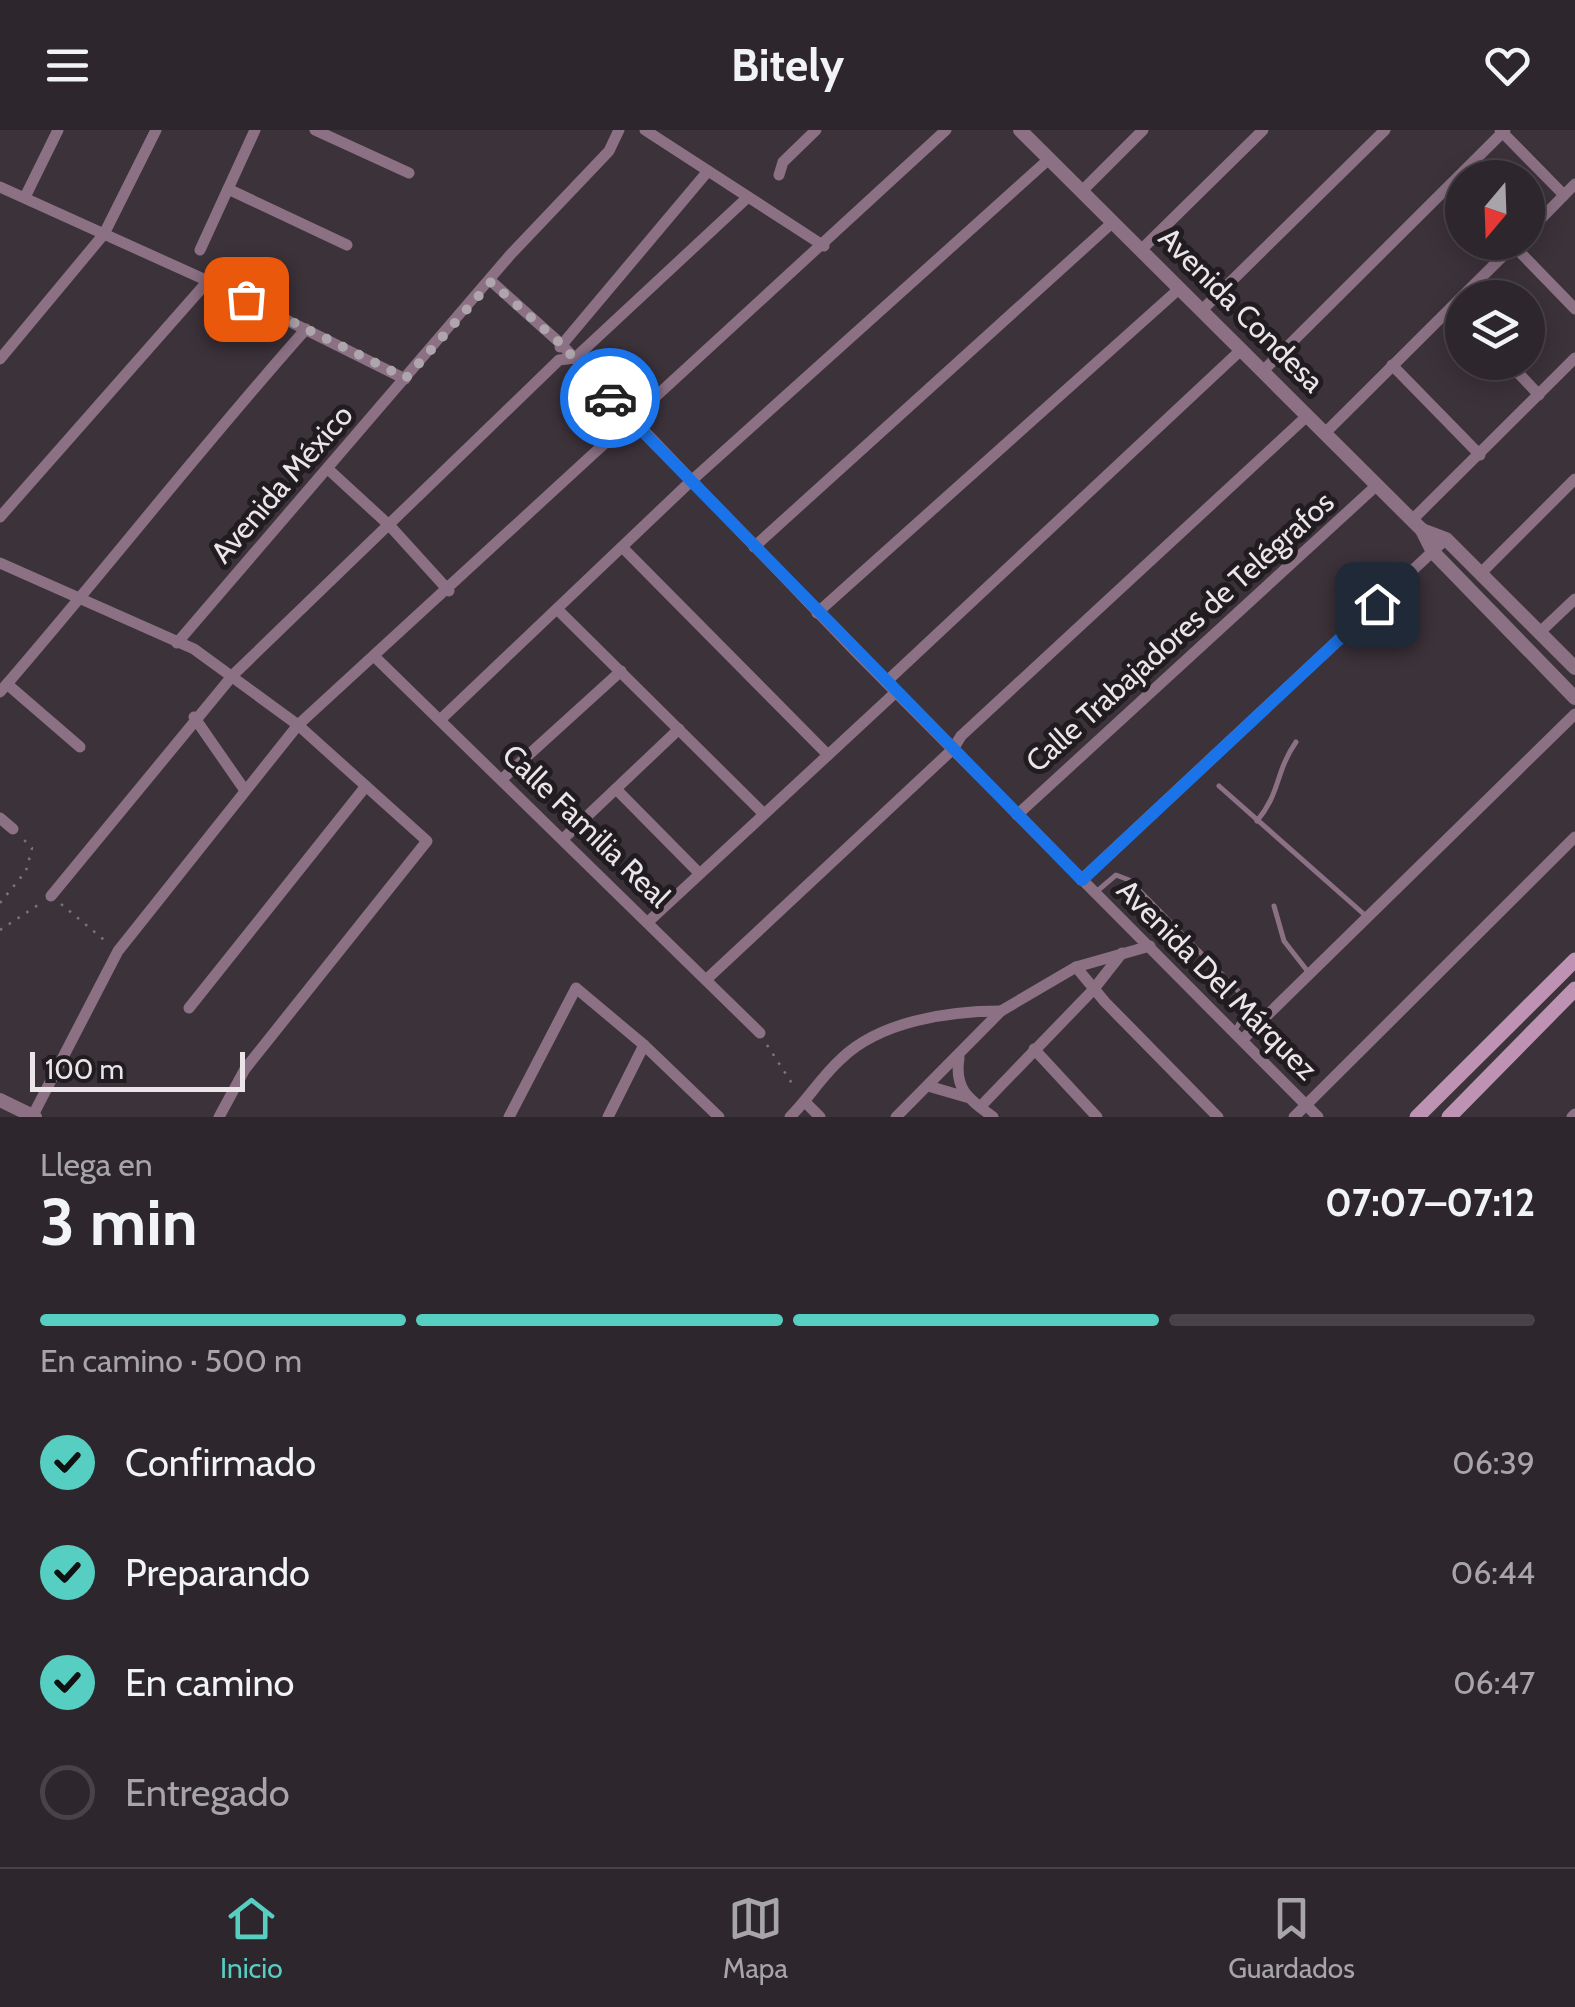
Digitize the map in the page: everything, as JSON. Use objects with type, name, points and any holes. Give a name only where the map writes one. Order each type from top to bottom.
[{"type":"main road","points":[[1417,1117],[1575,960]]},
{"type":"main road","points":[[1449,1117],[1575,989]]},
{"type":"main road","points":[[1532,1002],[1548,1016]]},
{"type":"street","points":[[24,198],[58,130]]},
{"type":"street","points":[[0,359],[104,234],[156,130]]},
{"type":"street","points":[[200,250],[255,130]]},
{"type":"street","points":[[315,130],[409,173]]},
{"type":"street","name":"Avenida México","points":[[177,643],[609,151],[620,130]]},
{"type":"street","points":[[645,130],[824,246]]},
{"type":"street","points":[[779,175],[783,162],[816,130]]},
{"type":"street","points":[[0,1100],[33,1117],[118,951],[298,725],[449,591],[946,130]]},
{"type":"street","name":"Avenida Condesa","points":[[1020,130],[1417,525],[1433,552],[1575,698]]},
{"type":"street","points":[[1082,191],[1143,130]]},
{"type":"street","points":[[1141,250],[1263,130]]},
{"type":"street","points":[[1202,310],[1385,130]]},
{"type":"street","points":[[1263,371],[1502,131],[1564,195]]},
{"type":"street","points":[[440,720],[690,482],[1049,159]]},
{"type":"street","points":[[558,360],[560,343],[708,171]]},
{"type":"street","points":[[1545,215],[1575,184]]},
{"type":"street","points":[[1,189],[208,281],[406,378]]},
{"type":"street","points":[[228,189],[347,245]]},
{"type":"street","points":[[51,896],[194,717],[290,615],[390,526],[558,360],[574,358],[748,197]]},
{"type":"street","points":[[754,547],[1113,222]]},
{"type":"street","points":[[1485,280],[1502,260]]},
{"type":"street","points":[[1531,260],[1575,309]]},
{"type":"street","points":[[0,517],[208,281]]},
{"type":"street","name":"Avenida Del Márquez","points":[[491,282],[560,343],[817,612],[1240,1034],[1318,1117]]},
{"type":"street","points":[[817,612],[1180,288]]},
{"type":"street","points":[[1325,433],[1392,365],[1445,322]]},
{"type":"street","points":[[80,747],[3,688],[81,599],[191,458],[306,330]]},
{"type":"street","points":[[886,682],[1242,349]]},
{"type":"street","points":[[1417,525],[1575,358]]},
{"type":"street","points":[[1392,365],[1480,455]]},
{"type":"street","points":[[1525,380],[1539,395]]},
{"type":"street","points":[[708,978],[953,749],[961,736],[1308,416]]},
{"type":"street","points":[[328,469],[390,526],[449,591]]},
{"type":"street","points":[[1480,574],[1575,480]]},
{"type":"street","name":"Calle Trabajadores de Telégrafos","points":[[1017,815],[1377,485]]},
{"type":"street","name":"Avenida Condesa","points":[[1417,525],[1446,539],[1575,668]]},
{"type":"street","points":[[1082,880],[1446,539]]},
{"type":"street","points":[[624,548],[828,755]]},
{"type":"street","points":[[0,563],[177,643],[233,675],[298,725],[427,841],[245,1068],[219,1117]]},
{"type":"street","points":[[1539,633],[1575,599]]},
{"type":"street","points":[[558,610],[763,814]]},
{"type":"street","name":"Calle Familia Real","points":[[376,658],[708,978],[760,1033]]},
{"type":"street","points":[[502,779],[621,670]]},
{"type":"street","points":[[648,922],[896,692]]},
{"type":"street","points":[[1240,1034],[1309,973],[1575,714]]},
{"type":"street","points":[[194,717],[244,790]]},
{"type":"street","points":[[564,839],[680,729]]},
{"type":"street","points":[[189,1008],[366,786]]},
{"type":"street","points":[[616,790],[699,873]]},
{"type":"street","points":[[0,818],[13,829]]},
{"type":"street","points":[[1294,1117],[1575,837]]},
{"type":"street","points":[[896,1117],[959,1058],[1000,1011],[1076,967],[1150,946]]},
{"type":"street","points":[[980,1107],[1093,990],[1122,953]]},
{"type":"street","points":[[1076,967],[1093,990],[1218,1117]]},
{"type":"street","points":[[509,1117],[576,988],[644,1045],[711,1114]]},
{"type":"street","points":[[790,1117],[842,1056],[874,1038],[961,1011],[1000,1011]]},
{"type":"street","points":[[608,1117],[644,1045]]},
{"type":"street","points":[[1034,1049],[1097,1117]]},
{"type":"street","points":[[959,1058],[956,1076],[966,1097]]},
{"type":"street","points":[[928,1086],[966,1097],[993,1117]]},
{"type":"street","points":[[805,1102],[820,1117]]},
{"type":"lane","points":[[1258,821],[1276,798],[1281,763],[1296,742]]},
{"type":"lane","points":[[1219,786],[1366,916]]},
{"type":"lane","points":[[1095,893],[1116,875],[1129,880],[1246,1000],[1249,1007],[1240,1034]]},
{"type":"lane","points":[[1274,906],[1284,941],[1309,973]]},
{"type":"path","points":[[0,903],[26,871],[32,848],[13,829]]},
{"type":"path","points":[[0,930],[51,896],[118,951]]},
{"type":"path","points":[[760,1033],[805,1102]]},
{"type":"way so far","points":[[246,299],[406,378],[491,282],[560,343],[610,398]]},
{"type":"route","points":[[610,398],[1082,880],[1377,604]]}]
